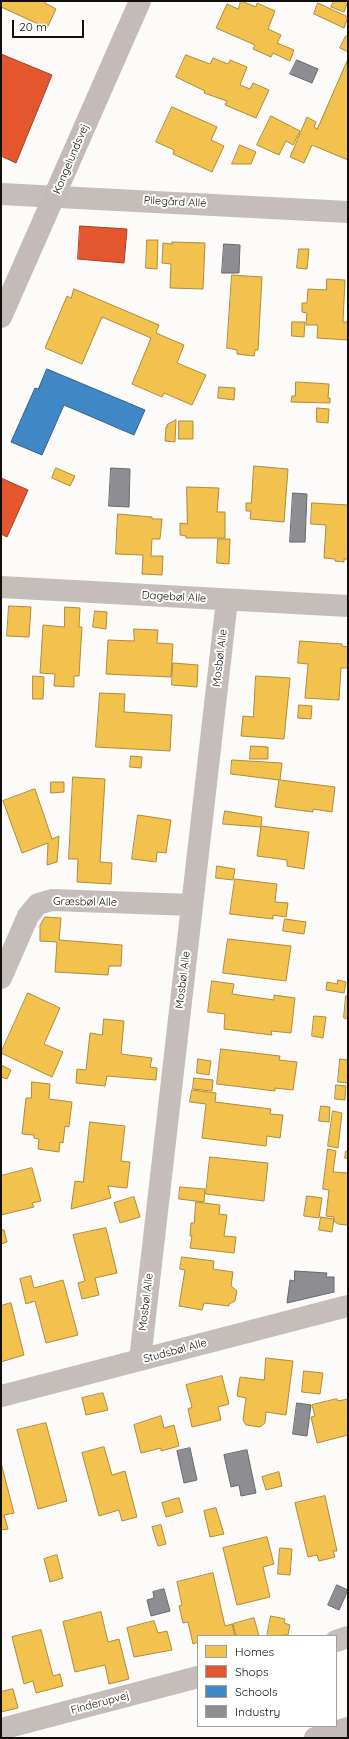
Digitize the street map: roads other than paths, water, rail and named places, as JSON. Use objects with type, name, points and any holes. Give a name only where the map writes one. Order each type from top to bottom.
[{"type":"street","name":"Kongelundsvej","points":[[1,316],[140,1]]},
{"type":"street","name":"Pilegård Allé","points":[[1,194],[348,212]]},
{"type":"street","name":"Dagebøl Alle","points":[[1,587],[348,606]]},
{"type":"street","name":"Mosbøl Alle","points":[[140,1360],[227,600]]},
{"type":"street","name":"Græsbøl Alle","points":[[1,978],[28,916],[38,904],[52,900],[192,905]]},
{"type":"street","name":"Studsbøl Alle","points":[[1,1396],[348,1306]]},
{"type":"street","points":[[337,1641],[348,1638]]},
{"type":"street","name":"Finderupvej","points":[[1,1729],[197,1677]]},
{"type":"street","points":[[315,1738],[348,1728]]}]
